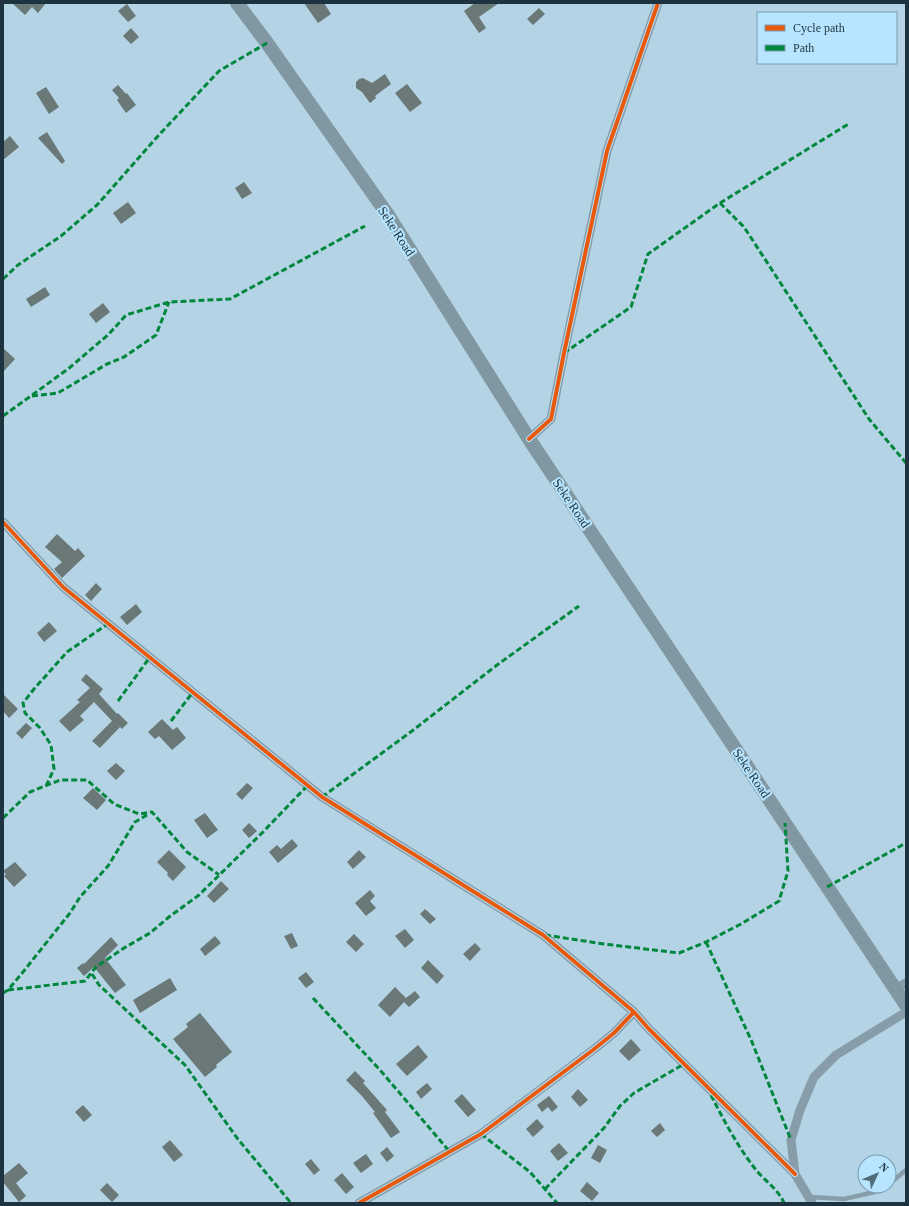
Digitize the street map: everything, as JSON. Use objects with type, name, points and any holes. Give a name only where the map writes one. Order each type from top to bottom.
[{"type":"main road","name":"Seke Road","points":[[237,3],[267,43],[388,215],[529,439],[900,986],[906,1005]]},
{"type":"street","points":[[529,439],[552,419],[565,345],[607,151],[658,3]]},
{"type":"street","points":[[3,522],[63,587],[322,797],[543,935],[634,1012],[648,1028],[795,1174],[810,1200]]},
{"type":"street","points":[[359,1203],[481,1134],[593,1050],[614,1033],[634,1012]]},
{"type":"street","points":[[795,1174],[791,1140],[800,1110],[814,1077],[836,1055],[906,1012]]},
{"type":"lane","points":[[897,1177],[906,1170]]},
{"type":"lane","points":[[810,1200],[844,1199],[866,1194]]},
{"type":"building","points":[[12,3],[46,3],[38,13],[32,7],[25,15]]},
{"type":"building","points":[[304,3],[324,3],[331,14],[318,23]]},
{"type":"building","points":[[475,3],[499,3],[479,17],[486,28],[479,33],[464,11]]},
{"type":"building","points":[[127,4],[136,16],[128,22],[118,11]]},
{"type":"building","points":[[539,8],[545,14],[533,25],[527,19]]},
{"type":"building","points":[[131,28],[139,37],[131,44],[123,36]]},
{"type":"building","points":[[385,74],[391,84],[375,96],[376,98],[370,103],[362,92],[356,88],[356,82],[363,78],[372,83]]},
{"type":"building","points":[[407,84],[422,103],[410,112],[395,93]]},
{"type":"building","points":[[118,85],[126,94],[127,93],[136,105],[126,113],[117,100],[119,98],[112,90]]},
{"type":"building","points":[[46,87],[59,107],[49,114],[36,93]]},
{"type":"building","points":[[47,132],[65,161],[62,164],[38,138]]},
{"type":"building","points":[[10,136],[19,147],[3,160],[3,142]]},
{"type":"building","points":[[244,182],[252,193],[242,199],[235,188]]},
{"type":"building","points":[[128,202],[136,213],[121,224],[113,213]]},
{"type":"building","points":[[45,287],[50,295],[31,307],[26,299]]},
{"type":"building","points":[[103,303],[110,312],[96,323],[89,314]]},
{"type":"building","points":[[3,348],[15,359],[3,372]]},
{"type":"building","points":[[57,534],[75,551],[78,548],[85,556],[62,578],[54,569],[62,562],[45,547]]},
{"type":"building","points":[[96,583],[102,589],[91,601],[85,595]]},
{"type":"building","points":[[136,604],[142,612],[127,625],[120,617]]},
{"type":"building","points":[[49,622],[57,631],[44,642],[37,633]]},
{"type":"building","points":[[86,674],[103,689],[99,694],[117,714],[118,713],[128,723],[122,729],[120,727],[100,748],[92,741],[112,721],[94,702],[80,716],[84,720],[70,732],[59,721],[80,702],[77,700],[90,688],[81,680]]},
{"type":"building","points":[[3,694],[18,709],[9,718],[3,711]]},
{"type":"building","points":[[162,719],[173,730],[177,727],[186,738],[172,750],[159,736],[155,739],[148,732]]},
{"type":"building","points":[[26,723],[32,728],[22,739],[16,733]]},
{"type":"building","points":[[116,763],[125,771],[116,780],[107,771]]},
{"type":"building","points":[[247,783],[253,788],[242,800],[236,794]]},
{"type":"building","points":[[93,788],[106,800],[97,810],[83,798]]},
{"type":"building","points":[[205,813],[218,830],[207,838],[194,820]]},
{"type":"building","points":[[249,823],[257,831],[249,838],[242,830]]},
{"type":"building","points":[[292,839],[298,846],[278,863],[269,852],[277,845],[281,849]]},
{"type":"building","points":[[169,850],[186,867],[173,881],[167,875],[168,873],[157,862]]},
{"type":"building","points":[[359,850],[366,857],[353,869],[347,862]]},
{"type":"building","points":[[15,862],[27,875],[14,887],[4,876],[6,874],[3,871]]},
{"type":"building","points":[[221,881],[229,889],[214,903],[207,896]]},
{"type":"building","points":[[370,890],[375,896],[370,901],[376,908],[366,916],[355,903]]},
{"type":"building","points":[[425,909],[436,919],[430,924],[420,914]]},
{"type":"building","points":[[405,929],[414,940],[405,948],[395,936]]},
{"type":"building","points":[[292,933],[298,946],[291,949],[284,936]]},
{"type":"building","points":[[354,934],[364,944],[356,952],[346,942]]},
{"type":"building","points":[[215,936],[221,943],[205,956],[200,949]]},
{"type":"building","points":[[111,937],[118,945],[105,958],[126,985],[115,993],[94,967],[84,976],[77,968],[83,963],[84,964]]},
{"type":"building","points":[[475,943],[481,949],[470,961],[463,954]]},
{"type":"building","points":[[428,960],[444,976],[437,984],[421,968]]},
{"type":"building","points":[[306,972],[314,982],[306,988],[298,978]]},
{"type":"building","points":[[170,978],[177,990],[140,1013],[133,1000]]},
{"type":"building","points":[[395,987],[406,998],[415,991],[420,997],[409,1007],[404,1002],[390,1017],[378,1005]]},
{"type":"building","points":[[200,1013],[232,1052],[216,1065],[217,1067],[205,1077],[173,1039],[188,1027],[186,1024]]},
{"type":"building","points":[[631,1039],[641,1050],[629,1061],[619,1051]]},
{"type":"building","points":[[418,1045],[428,1057],[407,1076],[396,1064]]},
{"type":"building","points":[[355,1071],[365,1081],[363,1083],[387,1110],[385,1112],[400,1132],[391,1138],[373,1113],[375,1112],[346,1080]]},
{"type":"building","points":[[427,1083],[432,1089],[421,1099],[416,1092]]},
{"type":"building","points":[[578,1089],[588,1100],[580,1107],[571,1097]]},
{"type":"building","points":[[462,1094],[476,1110],[468,1117],[454,1101]]},
{"type":"building","points":[[549,1096],[558,1107],[552,1112],[548,1107],[542,1112],[537,1105]]},
{"type":"building","points":[[83,1105],[92,1115],[84,1122],[75,1112]]},
{"type":"building","points":[[537,1119],[544,1127],[533,1137],[526,1129]]},
{"type":"building","points":[[660,1123],[665,1130],[657,1137],[651,1131]]},
{"type":"building","points":[[170,1140],[183,1155],[174,1162],[162,1147]]},
{"type":"building","points":[[559,1143],[568,1153],[558,1161],[550,1151]]},
{"type":"building","points":[[598,1145],[607,1150],[600,1163],[591,1158]]},
{"type":"building","points":[[387,1147],[394,1156],[387,1162],[380,1153]]},
{"type":"building","points":[[366,1154],[373,1164],[361,1173],[353,1163]]},
{"type":"building","points":[[311,1159],[320,1170],[314,1175],[305,1164]]},
{"type":"building","points":[[19,1163],[28,1173],[16,1183],[26,1196],[19,1202],[3,1182],[3,1176]]},
{"type":"building","points":[[342,1173],[354,1187],[346,1194],[334,1180]]},
{"type":"building","points":[[587,1182],[599,1193],[592,1201],[580,1191]]},
{"type":"building","points":[[107,1183],[119,1195],[112,1202],[100,1190]]},
{"type":"marked path","points":[[3,279],[18,265],[61,236],[97,205],[158,136],[219,71],[267,43]]},
{"type":"marked path","points":[[564,353],[631,307],[648,254],[720,203],[850,123]]},
{"type":"marked path","points":[[720,203],[744,227],[869,419],[906,463]]},
{"type":"marked path","points":[[3,416],[68,369],[109,334],[126,315],[169,302],[230,299],[365,226]]},
{"type":"marked path","points":[[32,396],[58,393],[107,364],[124,357],[156,335],[169,302]]},
{"type":"marked path","points":[[322,797],[412,731],[497,665],[579,606]]},
{"type":"marked path","points":[[46,786],[54,769],[51,745],[40,728],[25,713],[23,703],[67,652],[109,623]]},
{"type":"marked path","points":[[118,701],[150,657]]},
{"type":"marked path","points":[[171,721],[193,692]]},
{"type":"marked path","points":[[3,818],[30,792],[60,780],[87,780],[114,804],[139,814],[152,812],[187,852],[219,875]]},
{"type":"marked path","points":[[8,990],[85,981],[96,967],[150,933],[199,895],[308,785]]},
{"type":"marked path","points":[[3,993],[8,990],[23,972],[70,913],[80,897],[108,866],[135,822],[147,815]]},
{"type":"marked path","points":[[545,935],[679,953],[706,942],[741,924],[779,901],[788,871],[785,823]]},
{"type":"marked path","points":[[827,887],[904,844],[906,845]]},
{"type":"marked path","points":[[706,942],[752,1042],[791,1140]]},
{"type":"marked path","points":[[92,974],[99,985],[185,1065],[237,1138],[291,1203]]},
{"type":"marked path","points":[[313,998],[380,1070],[450,1152]]},
{"type":"marked path","points":[[545,1189],[604,1128],[620,1106],[634,1093],[684,1064]]},
{"type":"marked path","points":[[711,1095],[743,1152],[756,1170],[775,1189],[784,1203]]},
{"type":"marked path","points":[[481,1134],[530,1172],[557,1203]]},
{"type":"cycle path","points":[[529,439],[551,419],[607,151],[658,3]]},
{"type":"cycle path","points":[[3,522],[63,587],[322,797],[543,935],[634,1012],[648,1028],[795,1174]]},
{"type":"cycle path","points":[[359,1203],[481,1134],[593,1050],[614,1033],[634,1012]]}]
